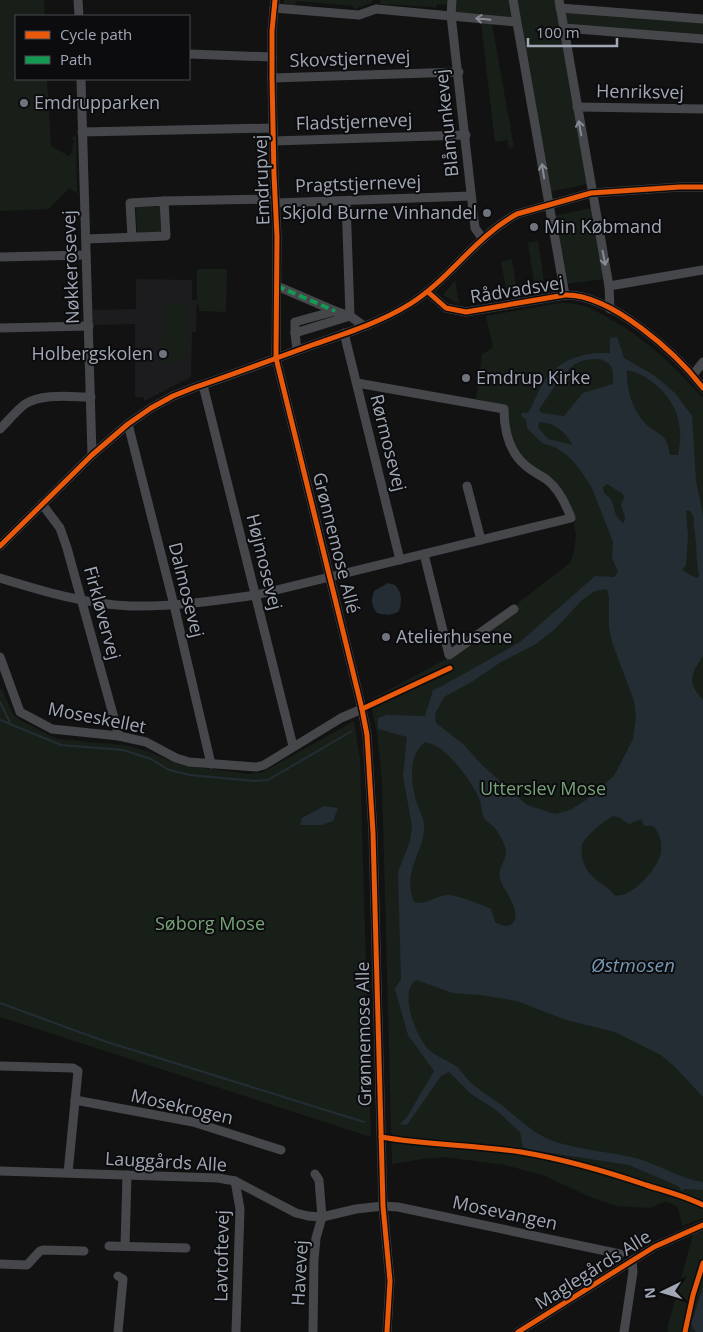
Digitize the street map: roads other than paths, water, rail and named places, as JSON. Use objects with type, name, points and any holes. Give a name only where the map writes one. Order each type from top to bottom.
[{"type":"street","points":[[78,0],[79,15]]},
{"type":"street","name":"Blåmunkevej","points":[[452,0],[451,15],[459,72],[475,228],[483,239]]},
{"type":"street","points":[[513,0],[565,295]]},
{"type":"street","points":[[274,4],[360,15],[376,5],[516,22]]},
{"type":"street","name":"Emdrupvej","points":[[274,4],[272,78],[276,201],[276,358]]},
{"type":"street","points":[[610,309],[609,286],[559,4],[703,19]]},
{"type":"street","points":[[564,28],[703,39]]},
{"type":"street","points":[[190,54],[272,57]]},
{"type":"street","name":"Skovstjernevej","points":[[272,78],[459,72]]},
{"type":"street","name":"Nøkkerosevej","points":[[81,80],[92,455]]},
{"type":"street","name":"Henriksvej","points":[[577,107],[703,109]]},
{"type":"street","points":[[82,132],[274,128]]},
{"type":"street","name":"Fladstjernevej","points":[[273,141],[466,135]]},
{"type":"street","points":[[0,546],[92,455],[128,424],[151,408],[173,396],[344,334],[407,306],[428,292],[483,239],[517,214],[592,193],[703,187]]},
{"type":"street","name":"Pragtstjernevej","points":[[132,237],[130,203],[164,201],[346,201],[471,196]]},
{"type":"street","points":[[86,239],[166,236],[164,201]]},
{"type":"street","points":[[346,201],[350,316]]},
{"type":"street","points":[[0,257],[86,255]]},
{"type":"street","points":[[609,286],[703,270]]},
{"type":"street","points":[[277,286],[350,316],[364,326]]},
{"type":"street","name":"Rådvadsvej","points":[[428,292],[446,308],[466,312],[565,295],[585,297],[638,326],[659,342],[703,388]]},
{"type":"street","points":[[297,350],[295,322],[335,311]]},
{"type":"street","points":[[295,333],[350,316]]},
{"type":"street","points":[[0,328],[89,326]]},
{"type":"street","name":"Rørmosevej","points":[[344,334],[400,560]]},
{"type":"street","name":"Grønnemose Allé","points":[[276,358],[362,709],[366,735]]},
{"type":"street","points":[[693,376],[703,362]]},
{"type":"street","points":[[0,578],[42,591],[83,600],[130,606],[212,602],[256,595],[571,518],[567,505],[558,491],[548,481],[526,467],[512,448],[506,430],[504,410],[357,383]]},
{"type":"street","name":"Højmosevej","points":[[204,385],[293,746]]},
{"type":"street","points":[[0,429],[24,405],[32,401],[46,398],[91,397]]},
{"type":"street","name":"Dalmosevej","points":[[128,424],[174,605],[211,764]]},
{"type":"street","points":[[467,486],[481,540]]},
{"type":"street","name":"Firkløvervej","points":[[42,504],[54,518],[62,532],[83,600],[120,736]]},
{"type":"street","points":[[424,554],[449,655],[514,609]]},
{"type":"street","name":"Moseskellet","points":[[0,657],[20,712],[52,728],[120,736],[146,742],[176,758],[189,762],[257,767],[264,765],[342,718],[362,709]]},
{"type":"street","name":"Grønnemose Alle","points":[[366,735],[373,833],[383,1206],[390,1281],[387,1332]]},
{"type":"street","points":[[0,1066],[72,1068],[78,1071],[68,1173]]},
{"type":"street","name":"Mosekrogen","points":[[75,1100],[193,1122],[281,1150]]},
{"type":"street","name":"Lauggårds Alle","points":[[0,1171],[218,1178],[235,1182],[296,1213],[308,1216],[322,1217],[356,1209],[383,1206]]},
{"type":"street","points":[[316,1174],[319,1180],[322,1217]]},
{"type":"street","points":[[125,1246],[127,1175]]},
{"type":"street","name":"Lavtoftevej","points":[[235,1182],[240,1209],[236,1332]]},
{"type":"street","name":"Mosevangen","points":[[383,1206],[398,1207],[620,1254]]},
{"type":"street","name":"Havevej","points":[[313,1332],[314,1260],[316,1238],[322,1217]]},
{"type":"street","name":"Maglegårds Alle","points":[[518,1332],[654,1247],[683,1232],[703,1225]]},
{"type":"street","points":[[109,1246],[186,1248]]},
{"type":"street","points":[[0,1264],[28,1265],[43,1250],[84,1251]]},
{"type":"street","points":[[624,1332],[633,1272],[632,1260]]},
{"type":"street","points":[[118,1276],[123,1279],[118,1332]]},
{"type":"water","name":"Østmosen","points":[[617,337],[624,358],[655,376],[675,393],[692,416],[696,481],[703,515],[703,656],[693,673],[692,683],[703,700],[703,1097],[661,1055],[615,1032],[566,1020],[517,1001],[453,993],[416,980],[411,986],[409,1004],[414,1025],[428,1049],[457,1067],[478,1089],[539,1134],[564,1144],[642,1160],[680,1176],[703,1182],[703,1190],[684,1189],[682,1191],[678,1186],[629,1165],[531,1150],[523,1147],[520,1132],[496,1110],[471,1094],[449,1072],[441,1076],[407,1125],[400,1124],[407,1117],[434,1071],[408,1035],[395,989],[401,979],[398,872],[410,841],[412,826],[403,776],[407,737],[378,729],[378,718],[387,715],[425,716],[433,690],[520,642],[595,576],[614,577],[618,572],[612,558],[613,542],[592,488],[579,468],[568,456],[555,447],[542,443],[527,428],[526,419],[521,416],[522,413],[528,413],[543,383],[555,369],[577,357],[593,353],[610,353],[610,338]],"holes":[[[588,359],[600,359],[608,363],[613,372],[613,384],[583,393],[564,416],[542,413],[539,410],[567,371],[577,363]],[[627,370],[638,373],[648,379],[669,399],[679,425],[680,444],[678,455],[670,455],[669,447],[664,438],[640,417],[633,404]],[[539,422],[555,426],[573,445],[548,439],[538,427]],[[607,484],[623,494],[624,498],[621,505],[625,517],[624,523],[617,517],[610,498],[604,493],[603,487]],[[686,511],[690,511],[694,518],[698,578],[682,570],[686,565],[688,537]],[[607,589],[609,597],[609,627],[612,642],[634,701],[636,717],[633,739],[614,776],[586,800],[570,810],[555,814],[527,805],[482,765],[463,744],[436,723],[435,714],[444,697],[473,681],[501,662],[536,644],[555,629],[582,600],[595,591]],[[425,742],[433,744],[449,756],[475,790],[480,800],[484,817],[498,832],[506,850],[499,875],[512,901],[516,914],[512,924],[505,926],[499,924],[495,922],[491,909],[453,895],[444,895],[423,903],[414,902],[410,881],[421,844],[424,826],[413,788],[412,771],[415,755]],[[613,816],[629,824],[641,819],[644,826],[653,826],[661,840],[658,862],[648,876],[635,889],[620,895],[614,895],[594,878],[586,869],[582,857],[584,841]]]},
{"type":"water","points":[[388,583],[395,585],[401,600],[399,611],[388,615],[377,613],[372,603],[372,597],[374,591]]},
{"type":"water","points":[[324,806],[338,808],[333,821],[322,825],[300,825],[302,818]]},
{"type":"water","points":[[703,1287],[703,1332],[696,1332],[691,1324]]},
{"type":"waterway","points":[[0,702],[11,725]]},
{"type":"waterway","points":[[0,720],[61,745],[123,750],[151,759],[169,770],[190,775],[255,781],[268,780],[352,731]]},
{"type":"waterway","points":[[0,1003],[104,1041],[364,1122]]},
{"type":"place","name":"Emdrupparken","points":[[24,103]]},
{"type":"place","name":"Skjold Burne Vinhandel","points":[[487,213]]},
{"type":"place","name":"Min Købmand","points":[[534,227]]},
{"type":"place","name":"Holbergskolen","points":[[163,354]]},
{"type":"place","name":"Emdrup Kirke","points":[[466,378]]},
{"type":"place","name":"Atelierhusene","points":[[386,637]]},
{"type":"park label","name":"Utterslev Mose","points":[[543,789]]},
{"type":"park label","name":"Søborg Mose","points":[[210,924]]}]
